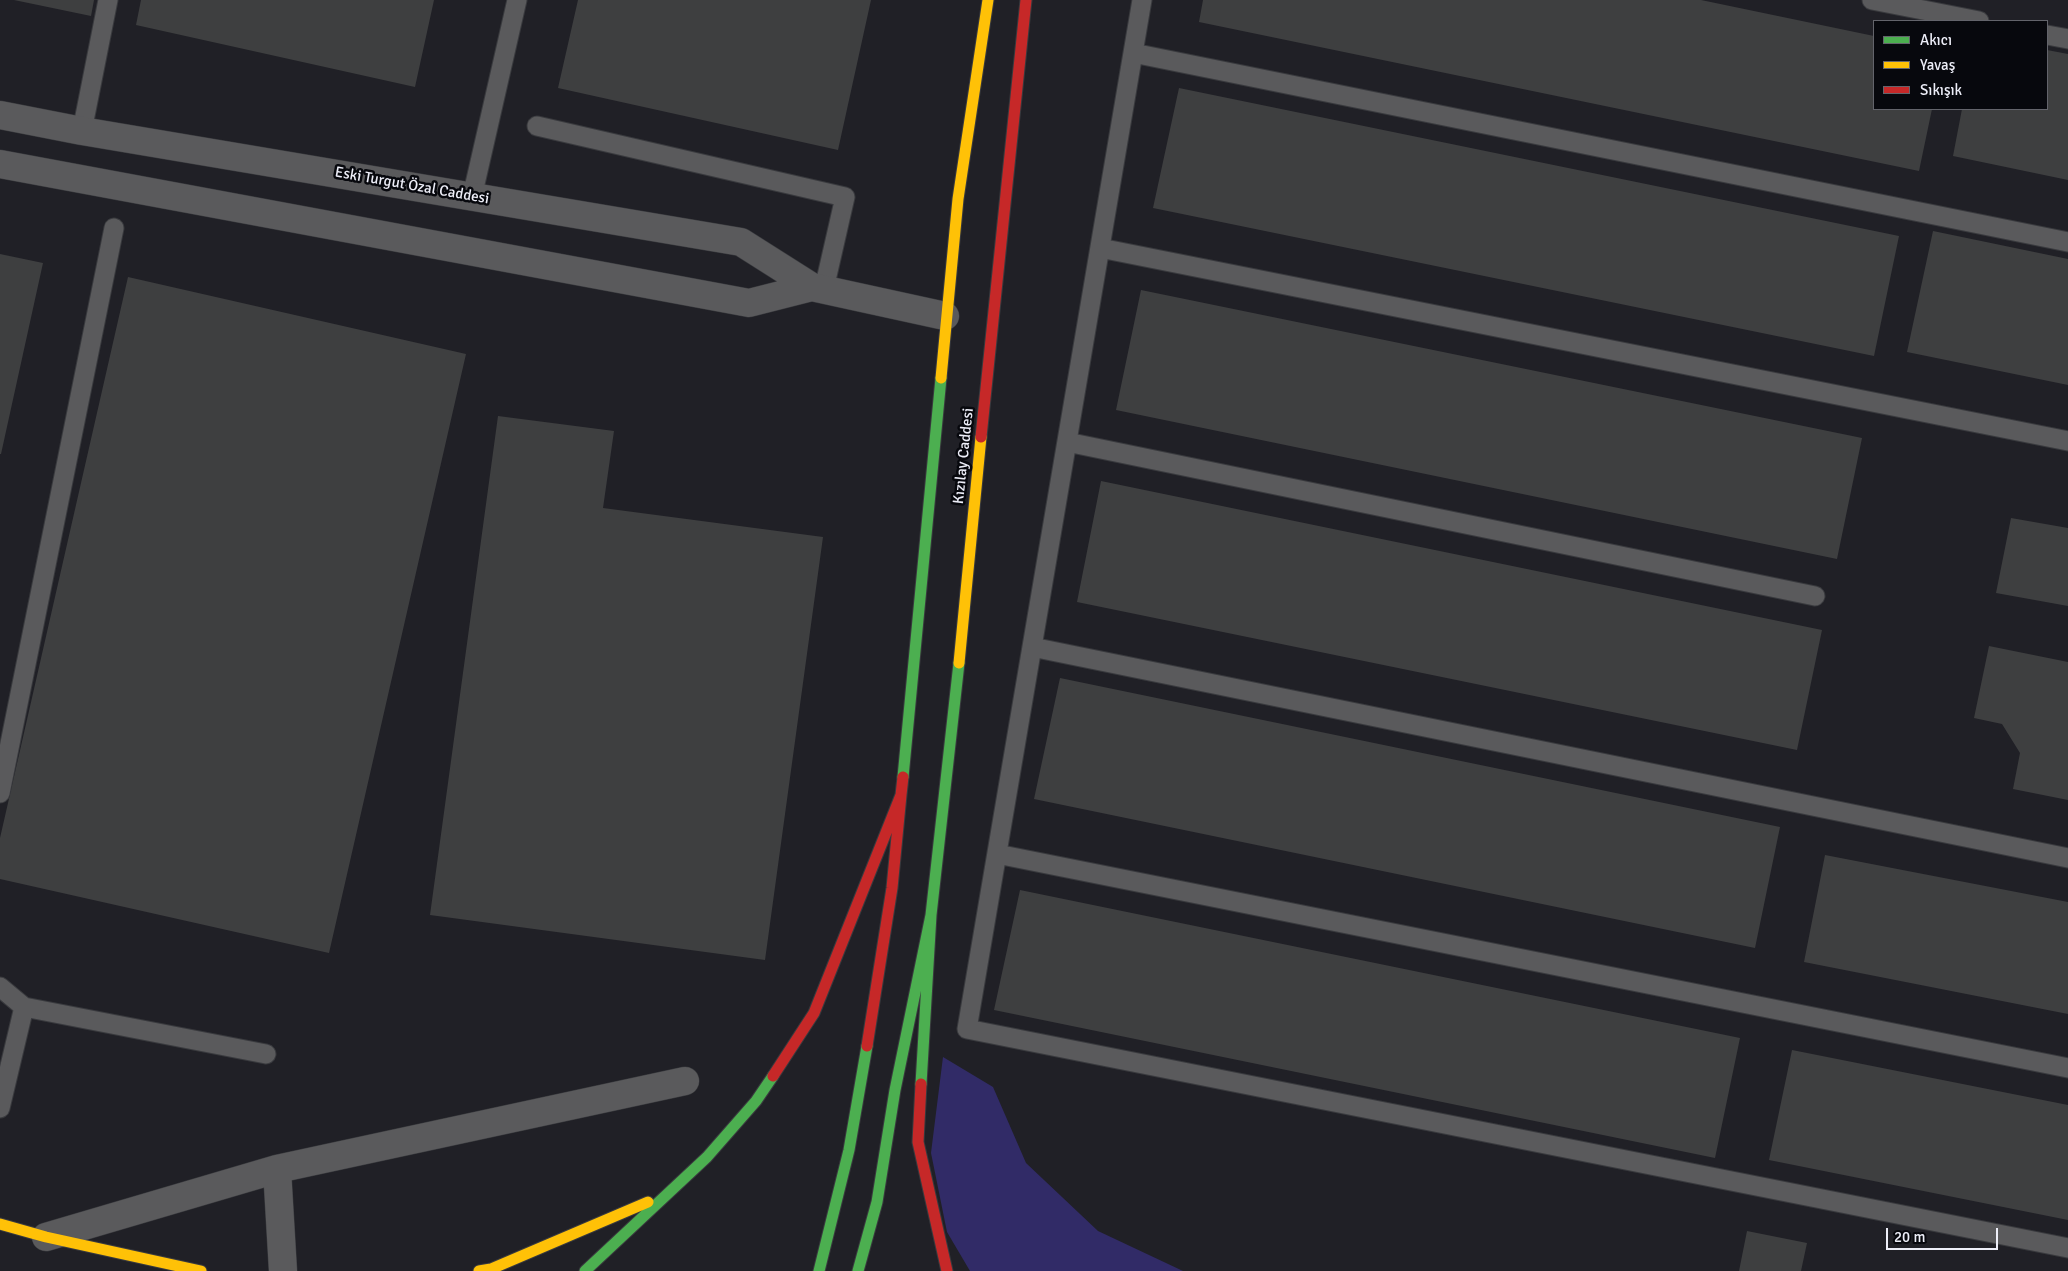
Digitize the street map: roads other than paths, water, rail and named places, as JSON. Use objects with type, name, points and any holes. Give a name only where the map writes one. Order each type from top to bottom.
[{"type":"main road","name":"Kızılay Caddesi","points":[[819,1271],[849,1150],[892,888],[945,316],[958,199],[988,0]]},
{"type":"main road","name":"Kızılay Caddesi","points":[[931,915],[951,742],[991,330],[1026,0]]},
{"type":"main road","points":[[585,1271],[707,1157],[756,1101],[814,1012],[901,795]]},
{"type":"main road","points":[[858,1271],[877,1202],[895,1090],[931,915]]},
{"type":"main road","points":[[931,915],[918,1142],[947,1271]]},
{"type":"main road","points":[[479,1271],[491,1269],[668,1194]]},
{"type":"main road","points":[[0,1224],[46,1237],[201,1271]]},
{"type":"street","name":"Eski Turgut Özal Caddesi","points":[[0,115],[82,131],[741,242],[818,288],[945,316]]},
{"type":"street","name":"Eski Turgut Özal Caddesi","points":[[0,164],[749,303],[818,288]]},
{"type":"street","points":[[46,1237],[276,1169],[685,1081]]},
{"type":"street","points":[[276,1169],[283,1271]]},
{"type":"lane","points":[[82,131],[108,0]]},
{"type":"lane","points":[[472,196],[516,0]]},
{"type":"lane","points":[[1142,0],[967,1029],[2068,1248]]},
{"type":"lane","points":[[1872,0],[1974,20]]},
{"type":"lane","points":[[2048,35],[2068,39]]},
{"type":"lane","points":[[1133,53],[2068,242]]},
{"type":"lane","points":[[537,126],[844,197],[818,288]]},
{"type":"lane","points":[[0,793],[114,228]]},
{"type":"lane","points":[[1100,248],[2068,441]]},
{"type":"lane","points":[[1067,442],[1815,596]]},
{"type":"lane","points":[[1032,646],[2068,858]]},
{"type":"lane","points":[[997,854],[2068,1068]]},
{"type":"lane","points":[[0,986],[24,1007],[266,1054]]},
{"type":"lane","points":[[0,1108],[24,1007]]}]
